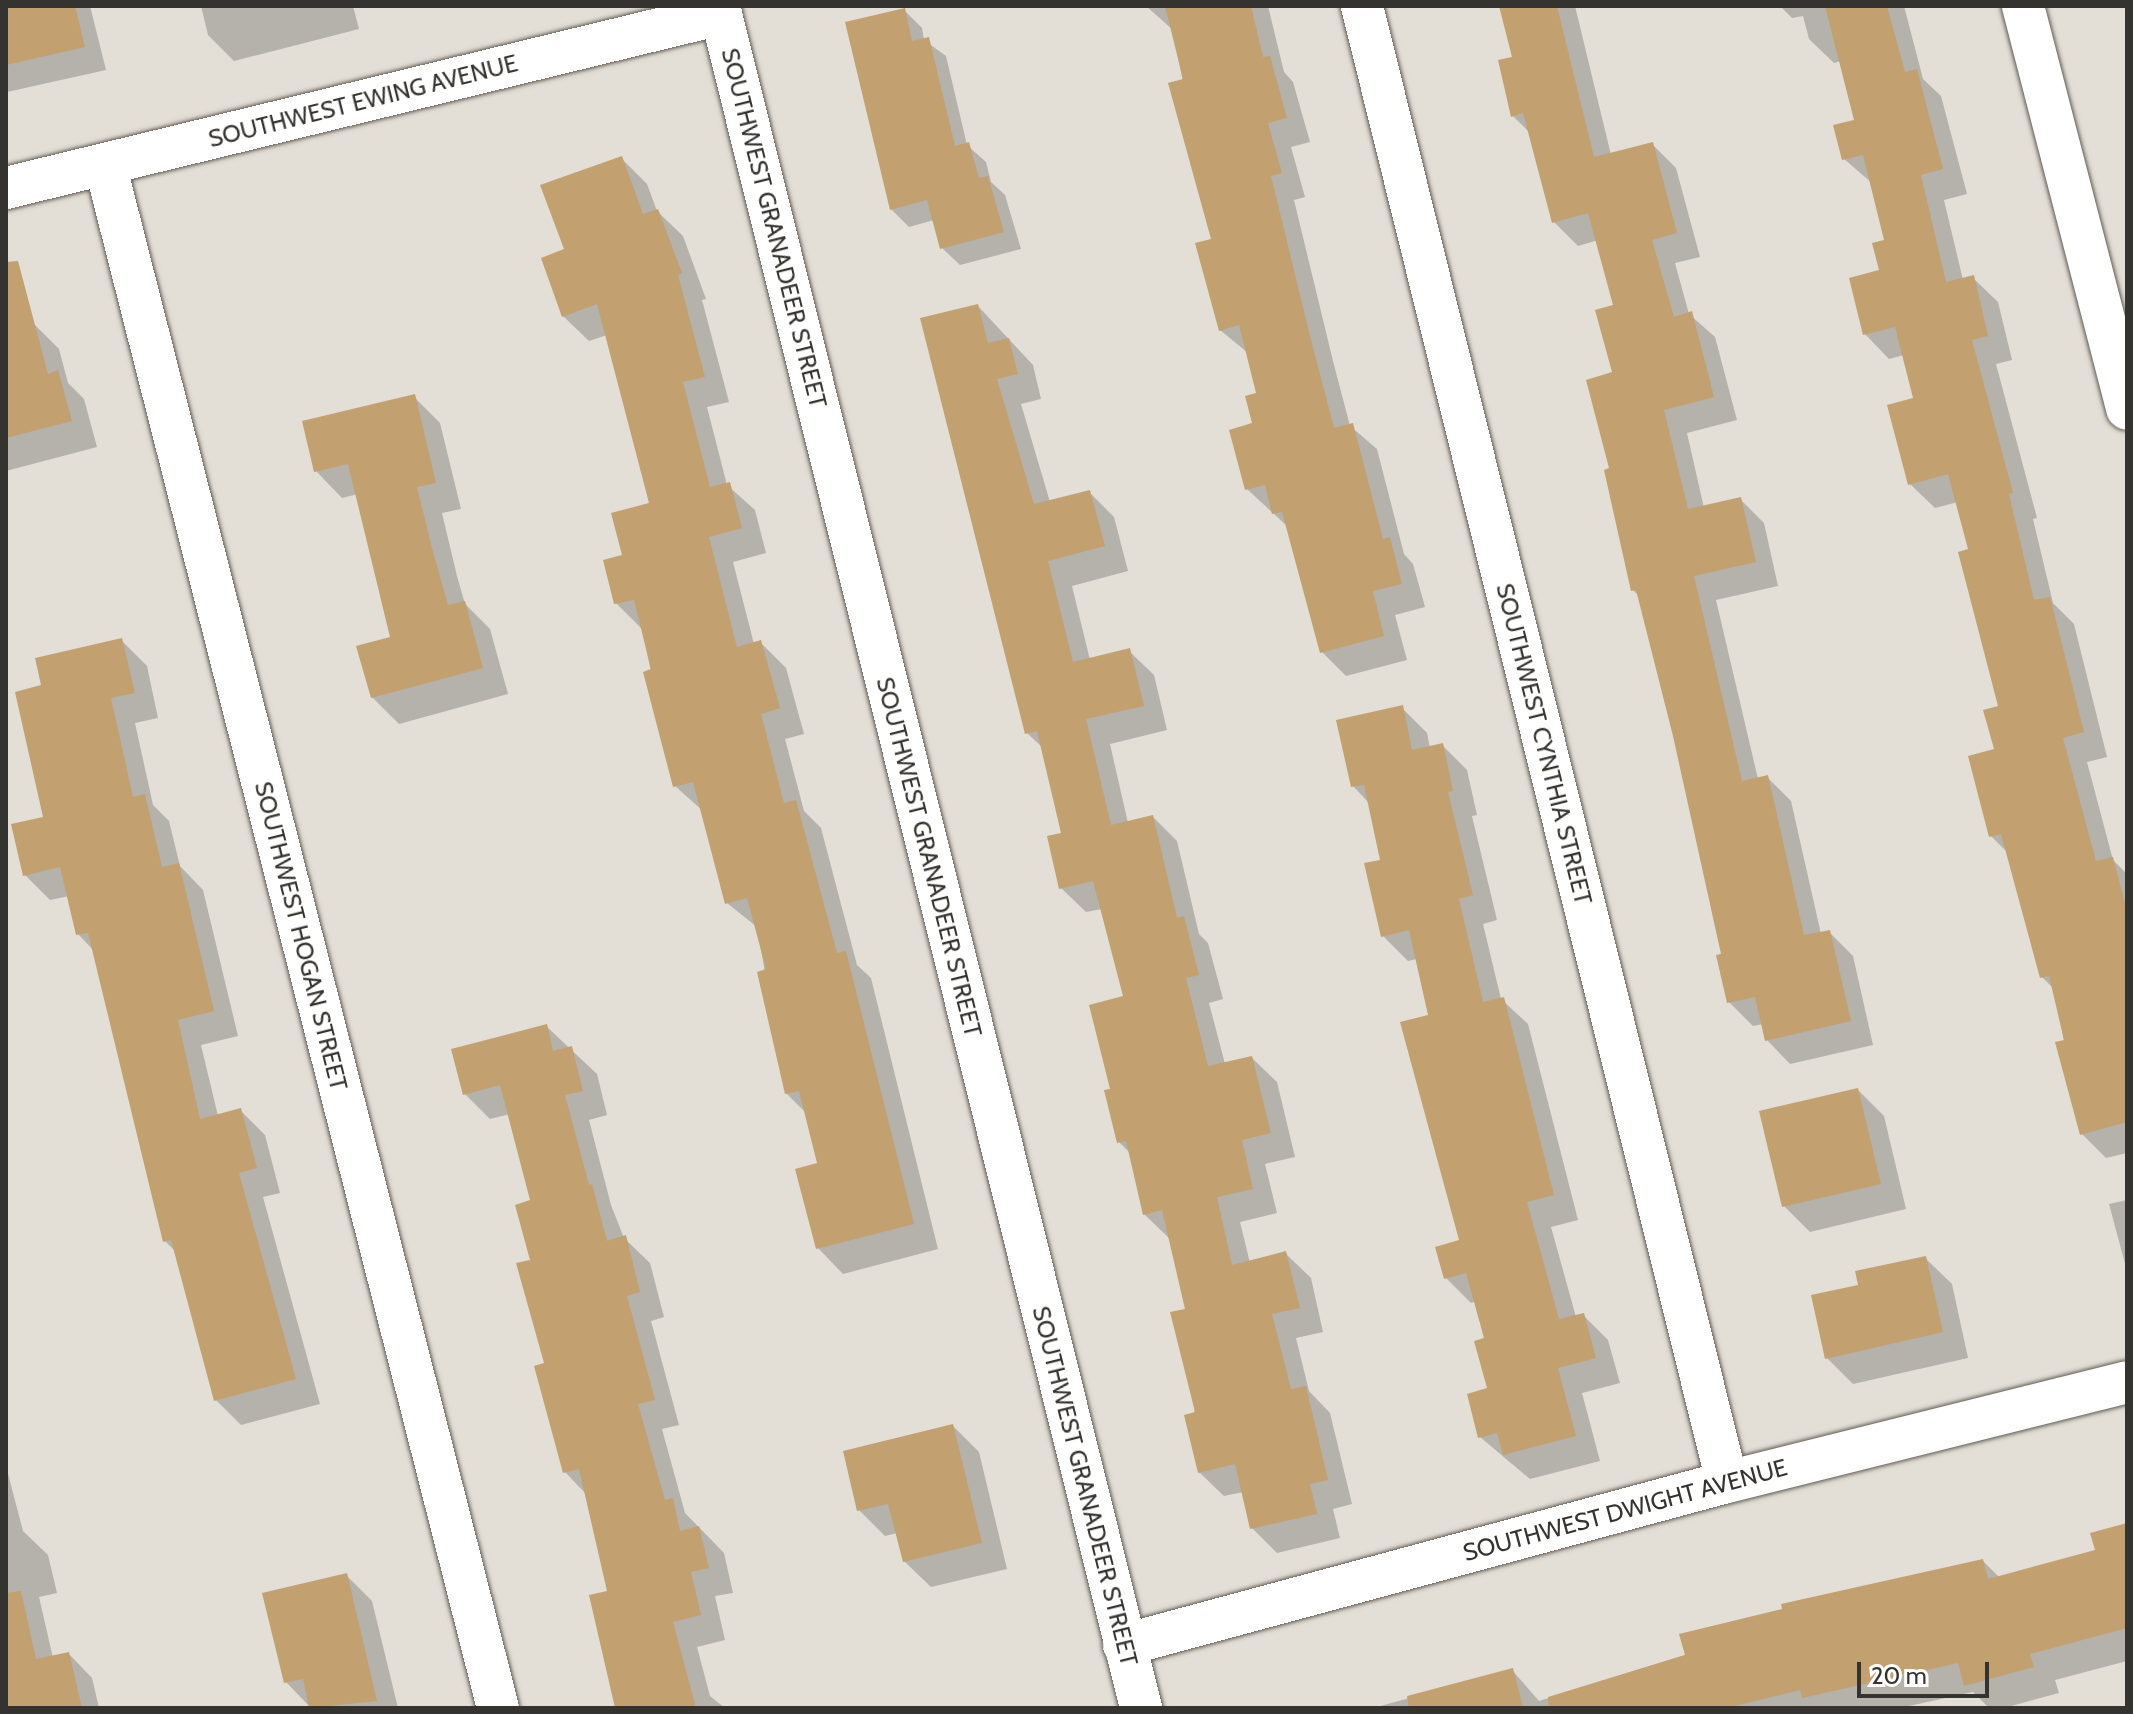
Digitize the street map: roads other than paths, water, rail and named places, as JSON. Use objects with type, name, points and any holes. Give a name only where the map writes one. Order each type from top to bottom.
[{"type":"street","name":"SOUTHWEST CYNTHIA STREET","points":[[1362,6],[1727,1482]]},
{"type":"street","points":[[2023,6],[2127,409]]},
{"type":"street","name":"SOUTHWEST EWING AVENUE","points":[[6,188],[720,10]]},
{"type":"street","name":"SOUTHWEST GRANADEER STREET","points":[[720,10],[1141,1708]]},
{"type":"street","name":"SOUTHWEST HOGAN STREET","points":[[105,164],[498,1708]]},
{"type":"street","name":"SOUTHWEST DWIGHT AVENUE","points":[[1124,1645],[1727,1482],[2127,1382]]}]
